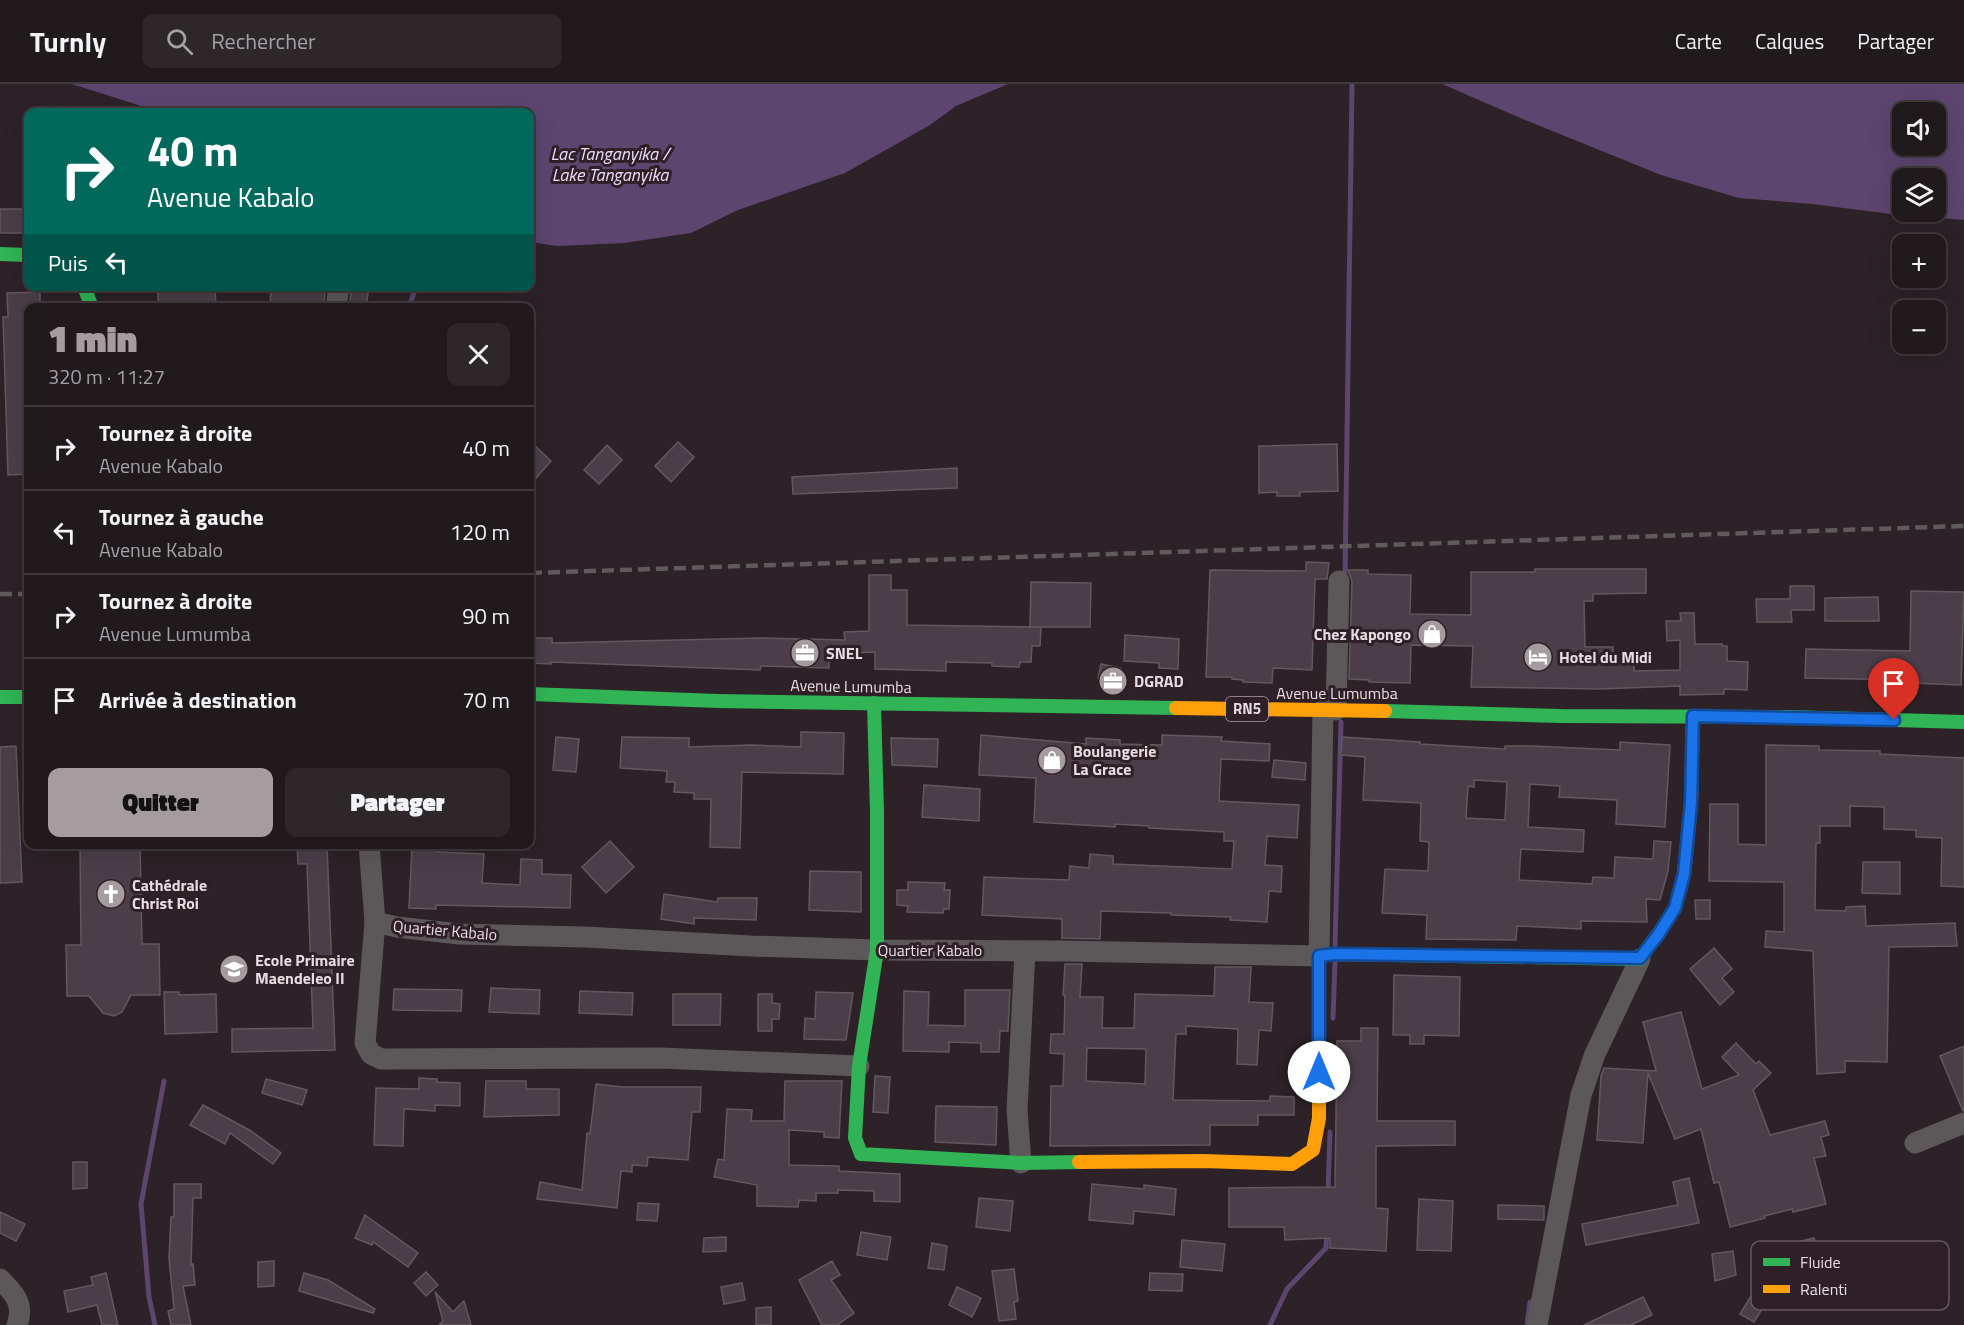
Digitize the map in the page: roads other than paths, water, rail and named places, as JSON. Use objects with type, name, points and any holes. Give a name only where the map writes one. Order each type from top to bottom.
[{"type":"main road","points":[[0,254],[24,255]]},
{"type":"main road","name":"Avenue Lumumba","points":[[534,694],[718,701],[1419,710],[1561,716],[1693,716],[1964,722]]},
{"type":"main road","points":[[0,697],[24,697]]},
{"type":"main road","points":[[874,703],[877,950],[859,1066],[855,1138],[861,1154],[1021,1163],[1203,1161],[1292,1164],[1313,1150],[1319,1118],[1319,956],[1335,954],[1640,958],[1675,908],[1684,874],[1691,803],[1693,716]]},
{"type":"street","points":[[1319,956],[1330,710],[1339,581]]},
{"type":"street","name":"Quartier Kabalo","points":[[369,849],[375,922],[397,927],[459,934],[877,950],[1319,956]]},
{"type":"street","points":[[375,922],[365,1043],[371,1054],[381,1059],[660,1059],[859,1066]]},
{"type":"street","points":[[1021,1163],[1017,1110],[1025,951]]},
{"type":"street","points":[[1538,1325],[1581,1095],[1595,1054],[1640,958]]},
{"type":"street","points":[[1916,1143],[1964,1123]]},
{"type":"street","points":[[0,1279],[17,1295],[20,1317],[17,1325]]},
{"type":"water","name":"Lac Tanganyika / Lake Tanganyika","points":[[72,84],[1008,84],[956,106],[930,125],[845,173],[738,210],[691,233],[624,243],[557,246],[534,243],[534,108],[147,108]]},
{"type":"water","points":[[1442,84],[1964,84],[1964,220],[1946,219],[1946,168],[1892,168],[1892,214],[1739,198],[1661,175]]},
{"type":"waterway","points":[[1345,577],[1352,84]]},
{"type":"waterway","points":[[411,303],[414,291]]},
{"type":"waterway","points":[[1335,946],[1341,722]]},
{"type":"waterway","points":[[1333,1018],[1335,961]]},
{"type":"waterway","points":[[155,1325],[149,1297],[141,1204],[164,1081]]},
{"type":"waterway","points":[[1328,1192],[1330,1132]]},
{"type":"waterway","points":[[1270,1325],[1287,1289],[1326,1248],[1327,1231]]},
{"type":"waterway","points":[[1527,1325],[1530,1302]]},
{"type":"railway","points":[[534,573],[1964,526]]},
{"type":"railway","points":[[0,594],[24,594]]},
{"type":"place","name":"Chez Kapongo","points":[[1432,634]]},
{"type":"place","name":"SNEL","points":[[805,653]]},
{"type":"place","name":"Hotel du Midi","points":[[1538,657]]},
{"type":"place","name":"DGRAD","points":[[1113,681]]},
{"type":"place","name":"Boulangerie La Grace","points":[[1052,760]]},
{"type":"place","name":"Cathédrale Christ Roi","points":[[111,894]]},
{"type":"place","name":"Ecole Primaire Maendeleo II","points":[[234,969]]}]
